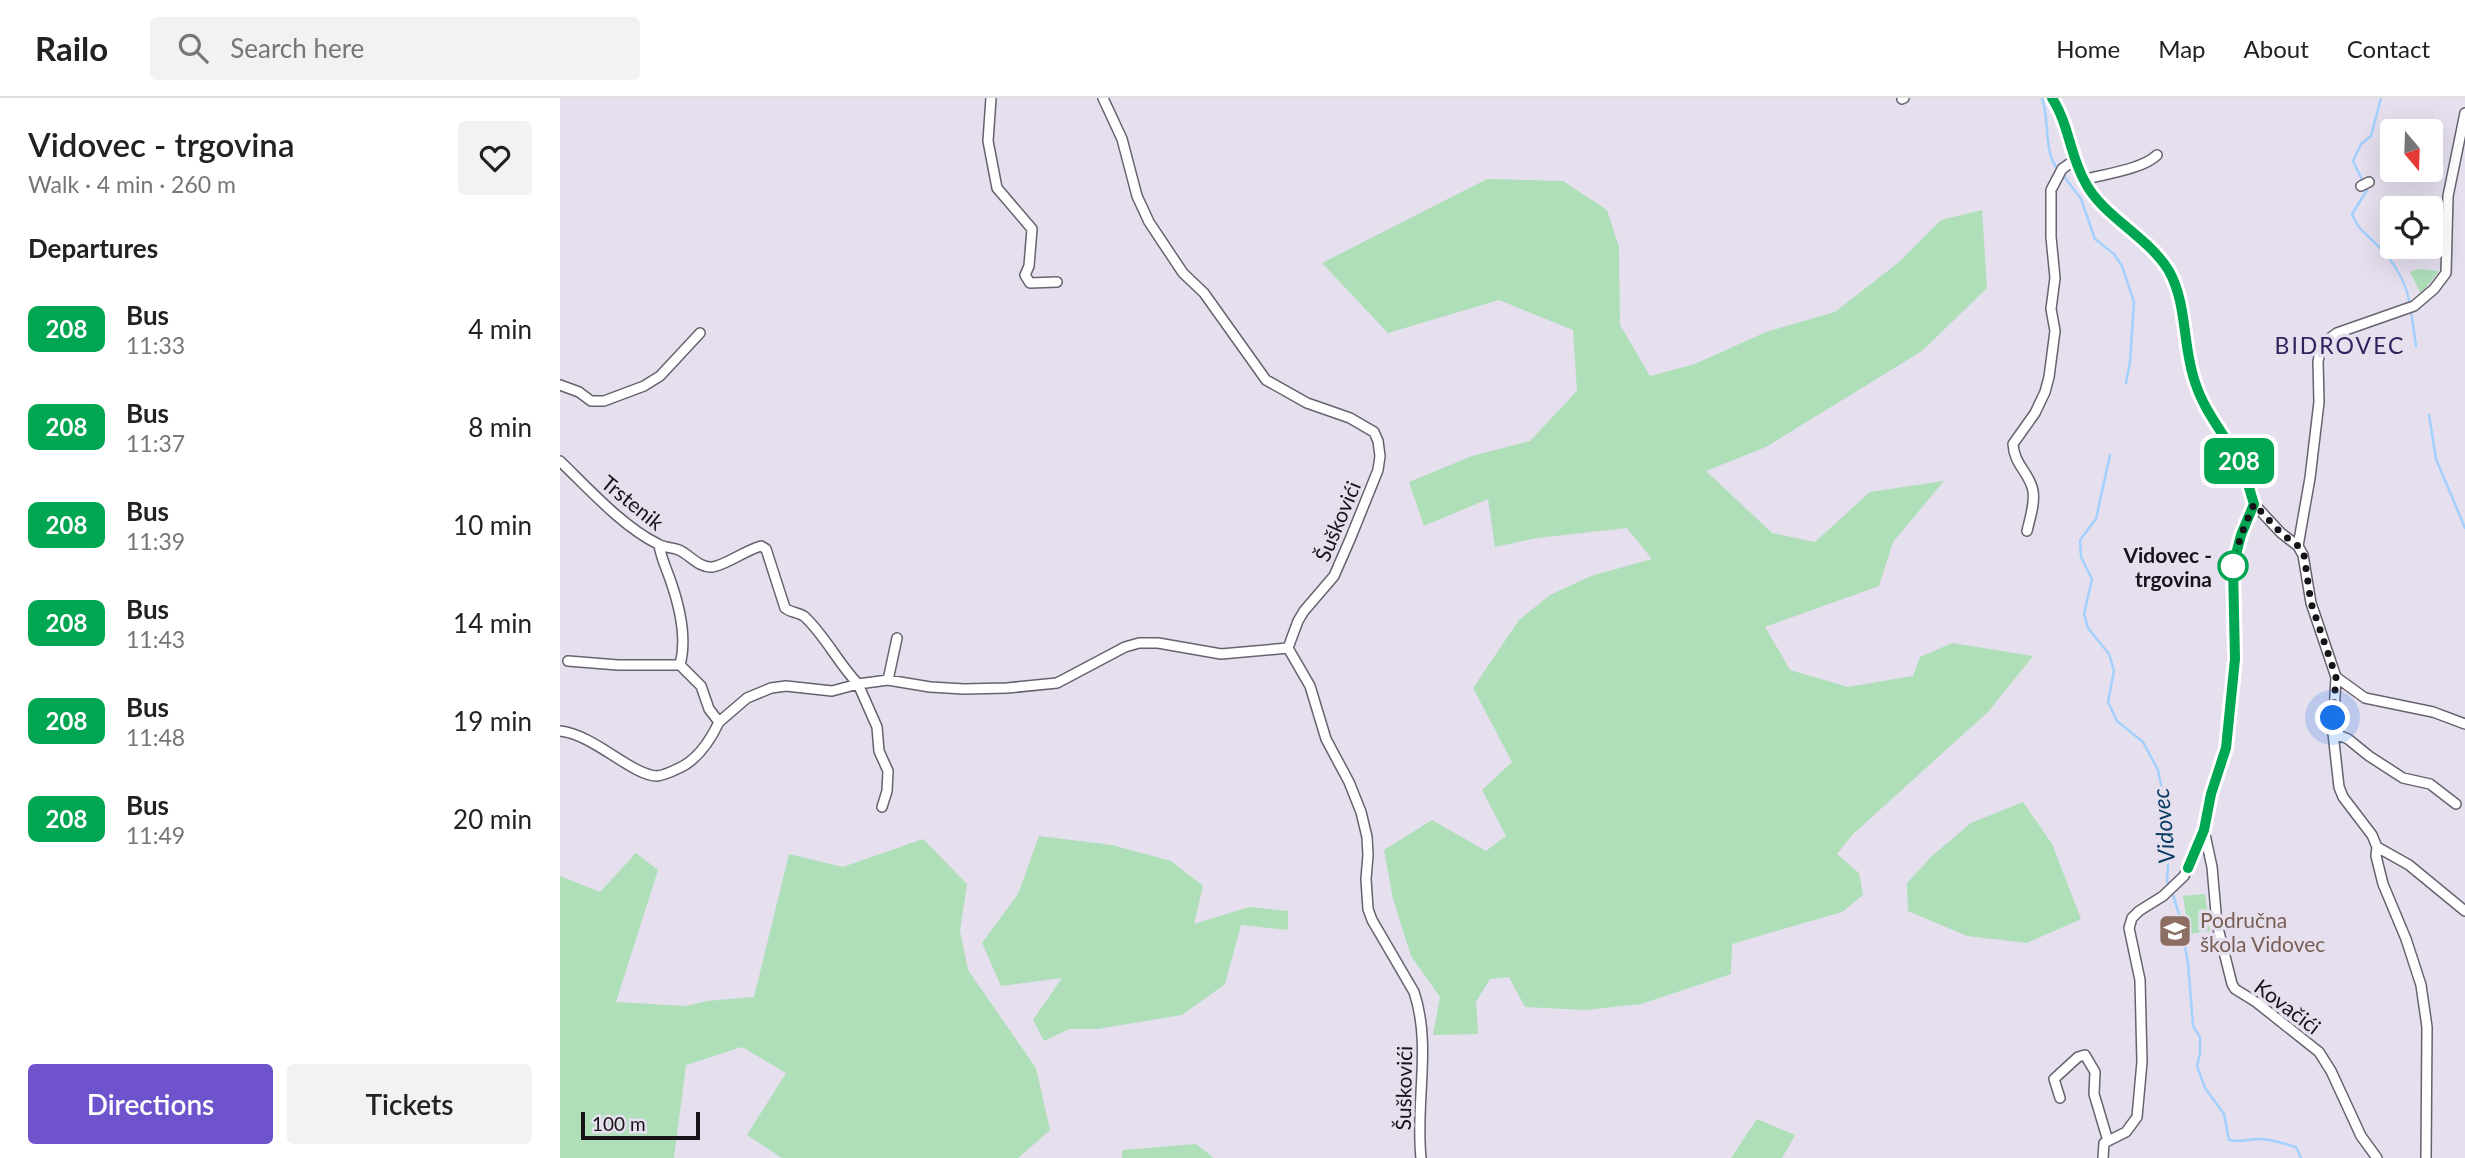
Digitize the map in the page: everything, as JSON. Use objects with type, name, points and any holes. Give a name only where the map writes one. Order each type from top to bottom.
[{"type":"street","points":[[991,98],[988,141],[997,188],[1032,229],[1030,266],[1025,275],[1030,283],[1057,282]]},
{"type":"street","name":"Šuškovići","points":[[1103,98],[1122,139],[1137,197],[1149,222],[1183,273],[1204,293],[1266,380],[1307,403],[1350,418],[1374,432],[1378,441],[1378,470],[1347,547],[1334,576],[1304,611],[1288,648],[1310,686],[1326,739],[1361,811],[1367,836],[1366,879],[1368,909],[1372,920],[1414,992],[1418,1005],[1423,1057],[1419,1100],[1421,1158]]},
{"type":"street","points":[[2052,98],[2064,122],[2083,180],[2092,195],[2167,268],[2176,285],[2196,385],[2208,413],[2239,460],[2254,504],[2281,533],[2298,546],[2305,562],[2311,603],[2336,677],[2333,733],[2339,787],[2343,797],[2372,835],[2378,868],[2406,939],[2425,1006],[2426,1158]]},
{"type":"street","points":[[2298,546],[2310,478],[2319,402],[2318,361],[2322,344],[2337,333],[2414,306],[2434,289],[2446,273],[2449,186],[2465,113]]},
{"type":"street","points":[[2083,180],[2140,166],[2157,155]]},
{"type":"street","points":[[2027,531],[2033,505],[2033,489],[2015,459],[2013,444],[2046,392],[2054,331],[2051,310],[2055,278],[2051,190],[2060,171],[2076,159]]},
{"type":"street","points":[[560,385],[579,392],[592,401],[604,401],[644,386],[660,376],[700,333]]},
{"type":"street","name":"Trstenik","points":[[560,461],[612,512],[659,545],[679,550],[704,566],[721,565],[752,548],[761,546],[766,549],[785,608],[807,620],[858,684],[877,727],[879,751],[888,771],[887,791],[882,807]]},
{"type":"street","points":[[2103,1158],[2104,1143],[2126,1132],[2137,1117],[2142,1062],[2140,980],[2129,928],[2132,918],[2184,876],[2204,830],[2211,794],[2226,748],[2235,659],[2233,566],[2241,535],[2254,504]]},
{"type":"street","points":[[659,545],[681,620],[683,645],[680,665]]},
{"type":"street","points":[[888,680],[897,638]]},
{"type":"street","points":[[560,731],[591,741],[654,776],[666,774],[691,762],[708,742],[719,722],[747,698],[771,688],[786,686],[832,691],[888,680],[964,690],[1007,688],[1057,683],[1125,647],[1139,643],[1158,643],[1220,654],[1288,648]]},
{"type":"street","points":[[568,661],[618,665],[680,665],[701,686],[709,709],[719,722]]},
{"type":"street","points":[[2336,677],[2365,698],[2433,712],[2465,724]]},
{"type":"street","points":[[2333,733],[2348,738],[2369,756],[2403,778],[2430,784],[2456,804]]},
{"type":"street","name":"Kovačići","points":[[2204,830],[2213,867],[2217,924],[2232,984],[2319,1052],[2331,1071],[2361,1136],[2377,1158]]},
{"type":"street","points":[[2376,847],[2409,865],[2465,911]]},
{"type":"street","points":[[2060,1098],[2054,1079],[2078,1057],[2085,1055],[2095,1072],[2094,1094],[2108,1141]]},
{"type":"green space","points":[[1487,179],[1563,181],[1607,210],[1619,247],[1620,325],[1650,376],[1695,364],[1766,332],[1835,312],[1899,262],[1941,220],[1982,210],[1987,288],[1922,351],[1766,447],[1706,471],[1772,533],[1815,542],[1870,492],[1944,481],[1893,542],[1879,586],[1765,627],[1790,670],[1848,687],[1913,676],[1920,657],[1952,643],[2033,656],[1988,712],[1853,834],[1837,854],[1859,873],[1863,895],[1842,912],[1732,944],[1731,974],[1641,1004],[1585,1010],[1525,1007],[1509,977],[1490,979],[1476,1002],[1478,1034],[1433,1035],[1440,997],[1411,956],[1393,899],[1384,850],[1432,820],[1486,851],[1506,836],[1482,790],[1512,762],[1473,688],[1519,620],[1550,595],[1591,576],[1652,559],[1627,528],[1537,538],[1495,547],[1488,499],[1424,526],[1409,482],[1472,456],[1530,441],[1577,391],[1573,330],[1499,300],[1388,333],[1322,263]]},
{"type":"green space","points":[[2418,269],[2439,271],[2421,294],[2410,272]]},
{"type":"green space","points":[[2023,802],[2052,844],[2081,919],[2027,943],[1967,936],[1908,911],[1907,883],[1933,855],[1971,823]]},
{"type":"green space","points":[[1039,836],[1112,845],[1171,861],[1203,886],[1194,924],[1249,907],[1288,911],[1288,930],[1241,925],[1225,984],[1182,1015],[1097,1029],[1069,1029],[1044,1041],[1033,1020],[1062,978],[1001,986],[982,943],[1018,894]]},
{"type":"green space","points":[[923,839],[967,884],[960,931],[968,970],[1036,1068],[1050,1130],[1018,1158],[782,1158],[747,1135],[786,1073],[742,1047],[686,1065],[674,1158],[560,1158],[560,876],[600,892],[636,853],[658,870],[616,1002],[686,1006],[707,1001],[754,997],[789,854],[843,867]]},
{"type":"green space","points":[[2205,894],[2210,931],[2189,934],[2183,896]]},
{"type":"green space","points":[[1757,1119],[1795,1135],[1782,1158],[1731,1158]]},
{"type":"green space","points":[[1196,1144],[1214,1158],[1122,1158],[1122,1150]]},
{"type":"waterway","name":"Vidovec","points":[[2042,98],[2048,145],[2058,170]]},
{"type":"waterway","name":"BIDROVEC","points":[[2381,98],[2371,136],[2361,144],[2353,161],[2367,190],[2352,214],[2361,229],[2397,269],[2410,304]]},
{"type":"waterway","name":"Vidovec","points":[[2063,175],[2081,199],[2095,239],[2114,254],[2122,266],[2134,302],[2126,383]]},
{"type":"waterway","name":"BIDROVEC","points":[[2411,311],[2416,346]]},
{"type":"waterway","name":"BIDROVEC","points":[[2429,415],[2436,459],[2465,528]]},
{"type":"waterway","name":"Vidovec","points":[[2110,455],[2096,519],[2080,540],[2081,557],[2092,579],[2084,614],[2088,628],[2109,654],[2114,671],[2108,702],[2117,721],[2143,742],[2158,770],[2161,785],[2160,821],[2169,850],[2167,881],[2170,886]]},
{"type":"waterway","name":"Vidovec","points":[[2172,892],[2188,963],[2193,1026],[2200,1037],[2197,1066],[2205,1088],[2224,1114],[2229,1140],[2275,1141],[2296,1147],[2301,1158]]},
{"type":"bus line","name":"208","points":[[2052,98],[2060,110],[2083,180],[2092,195],[2154,253],[2167,268],[2176,285],[2188,356],[2196,385],[2208,413],[2239,460],[2254,504],[2241,535],[2233,566],[2235,659],[2226,748],[2211,794],[2204,830],[2188,868]]},
{"type":"place","name":"Vidovec - trgovina","points":[[2233,566]]},
{"type":"place","name":"Područna škola Vidovec","points":[[2175,931]]},
{"type":"district","name":"BIDROVEC","points":[[2340,345]]},
{"type":"route","points":[[2233,566],[2241,535],[2254,504],[2260,513],[2301,549],[2311,603],[2336,677],[2333,718]]}]
